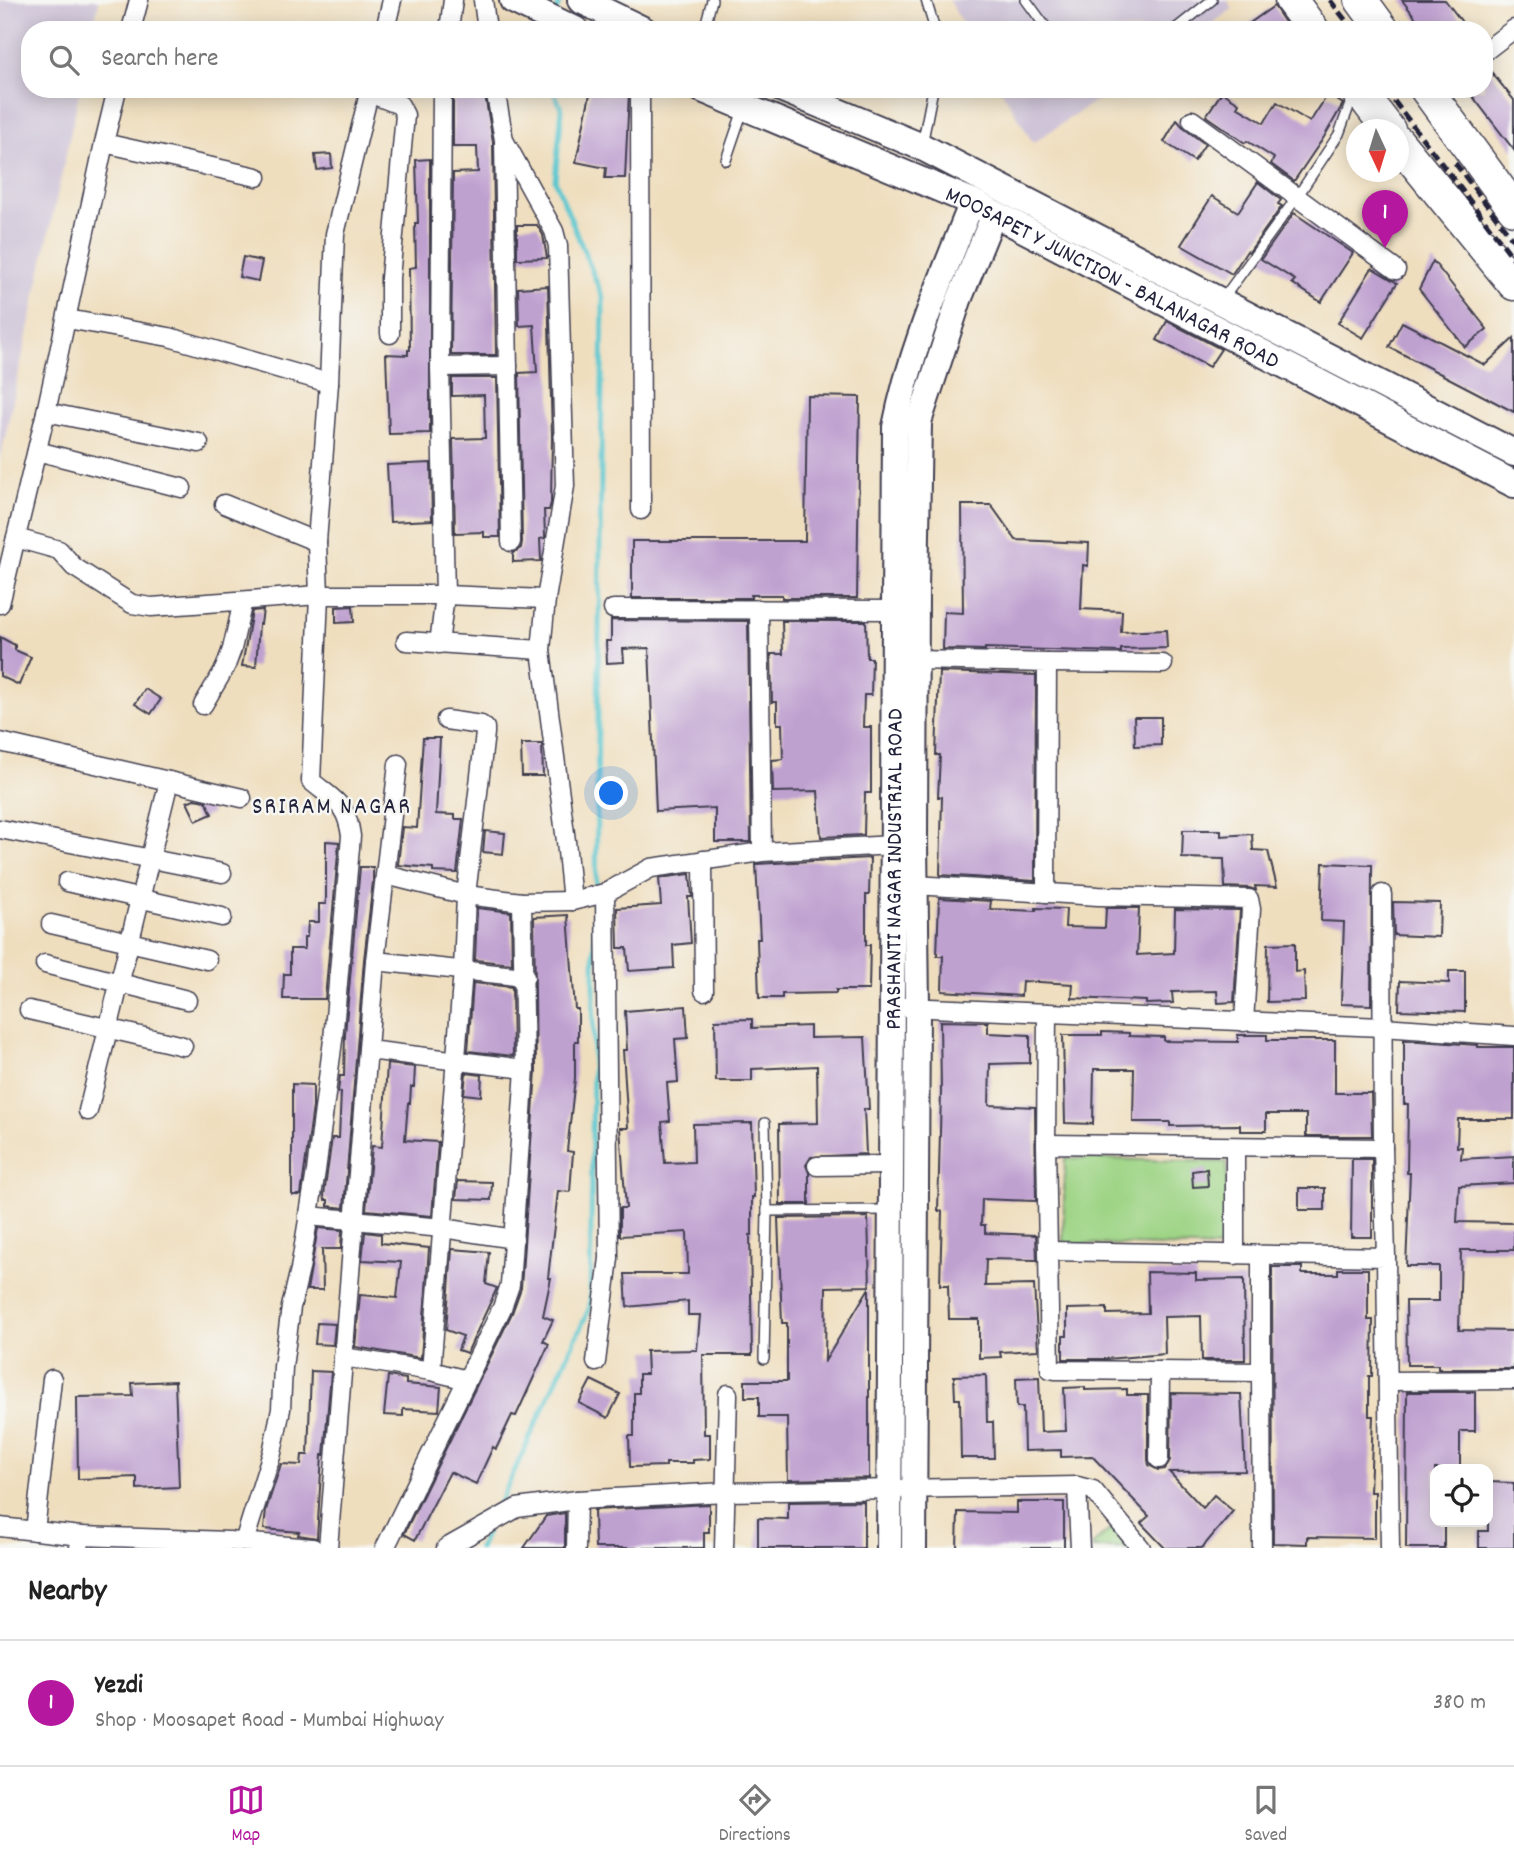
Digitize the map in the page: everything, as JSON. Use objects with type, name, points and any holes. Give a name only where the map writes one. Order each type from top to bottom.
[{"type":"highway","points":[[1291,0],[1306,21]]},
{"type":"highway","points":[[1361,0],[1376,21]]},
{"type":"highway","points":[[1365,98],[1381,119]]},
{"type":"highway","points":[[1434,98],[1514,209]]},
{"type":"highway","points":[[1409,134],[1447,119]]},
{"type":"highway","points":[[1409,154],[1514,284]]},
{"type":"main road","points":[[513,0],[558,21]]},
{"type":"main road","points":[[586,3],[624,21]]},
{"type":"main road","name":"MOOSAPET Y JUNCTION - BALANAGAR ROAD","points":[[721,98],[983,208],[1514,484]]},
{"type":"main road","points":[[805,98],[922,147],[1514,453]]},
{"type":"street","points":[[133,21],[139,0]]},
{"type":"street","points":[[387,21],[392,0]]},
{"type":"street","points":[[450,21],[453,0]]},
{"type":"street","points":[[483,0],[486,21]]},
{"type":"street","points":[[1493,44],[1514,29]]},
{"type":"street","points":[[0,604],[46,412],[115,98]]},
{"type":"street","points":[[234,1543],[272,1453],[281,1409],[291,1307],[316,1171],[333,1040],[351,836],[349,818],[341,807],[311,781],[319,595],[317,542],[335,234],[368,98]]},
{"type":"street","points":[[385,98],[400,105],[405,115],[390,278],[390,334]]},
{"type":"street","points":[[439,644],[445,595],[440,367],[442,98]]},
{"type":"street","points":[[497,98],[504,140],[511,542]]},
{"type":"street","points":[[640,98],[641,510]]},
{"type":"street","points":[[1192,120],[1396,270]]},
{"type":"street","points":[[504,140],[554,231],[558,246],[565,486],[546,599],[541,650],[572,901]]},
{"type":"street","points":[[104,143],[257,177]]},
{"type":"street","name":"PRASHANTI NAGAR INDUSTRIAL ROAD","points":[[914,1548],[905,1007],[894,845],[892,610],[895,427],[902,392],[945,269],[983,208]]},
{"type":"street","name":"PRASHANTI NAGAR INDUSTRIAL ROAD","points":[[889,1548],[890,1165],[915,885],[919,422],[959,300],[983,208]]},
{"type":"street","points":[[67,319],[169,337],[328,383]]},
{"type":"street","points":[[440,367],[508,366]]},
{"type":"street","points":[[46,412],[199,443]]},
{"type":"street","points":[[37,451],[182,488]]},
{"type":"street","points":[[224,504],[317,542]]},
{"type":"street","points":[[16,538],[59,550],[74,568],[132,604],[151,607],[319,595],[445,595],[546,599]]},
{"type":"street","points":[[203,705],[225,668],[243,601]]},
{"type":"street","points":[[613,609],[892,610]]},
{"type":"street","points":[[759,609],[762,852]]},
{"type":"street","points":[[406,641],[541,650]]},
{"type":"street","points":[[917,660],[1163,664]]},
{"type":"street","points":[[1046,893],[1047,663]]},
{"type":"street","points":[[431,1371],[463,970],[466,895],[485,728],[481,725],[446,720]]},
{"type":"street","points":[[0,742],[242,798]]},
{"type":"street","points":[[328,1548],[375,961],[398,764]]},
{"type":"street","points":[[88,1111],[169,781]]},
{"type":"street","points":[[0,829],[222,873]]},
{"type":"street","points":[[386,874],[466,895],[522,902],[572,901],[603,893],[651,868],[762,852],[894,845]]},
{"type":"street","points":[[703,860],[704,991]]},
{"type":"street","points":[[67,883],[222,917]]},
{"type":"street","points":[[915,885],[1046,893],[1249,899],[1251,909],[1244,1022]]},
{"type":"street","points":[[596,1362],[609,1258],[603,893]]},
{"type":"street","points":[[1382,894],[1383,1148],[1390,1548]]},
{"type":"street","points":[[385,1548],[502,1308],[510,1285],[526,1069],[522,902]]},
{"type":"street","points":[[51,924],[207,960]]},
{"type":"street","points":[[375,961],[524,976]]},
{"type":"street","points":[[45,964],[187,1000]]},
{"type":"street","points":[[905,1007],[1382,1027],[1514,1036]]},
{"type":"street","points":[[29,1010],[183,1045]]},
{"type":"street","points":[[1047,1013],[1046,1144],[1050,1368],[1261,1372]]},
{"type":"street","points":[[368,1050],[526,1069]]},
{"type":"street","points":[[1046,1144],[1383,1148]]},
{"type":"street","points":[[1235,1147],[1235,1255]]},
{"type":"street","points":[[817,1166],[890,1165]]},
{"type":"street","points":[[308,1216],[443,1228],[514,1239]]},
{"type":"street","points":[[1048,1251],[1386,1256]]},
{"type":"street","points":[[1261,1256],[1262,1548]]},
{"type":"street","points":[[343,1357],[431,1371],[467,1380]]},
{"type":"street","points":[[1160,1371],[1160,1458]]},
{"type":"street","points":[[34,1531],[52,1379]]},
{"type":"street","points":[[1388,1381],[1514,1380]]},
{"type":"street","points":[[724,1548],[728,1394]]},
{"type":"street","points":[[1077,1486],[1080,1548]]},
{"type":"street","points":[[446,1548],[517,1508],[576,1500],[726,1492],[1077,1486],[1093,1490],[1140,1548]]},
{"type":"street","points":[[576,1500],[576,1548]]},
{"type":"street","points":[[0,1527],[34,1531],[80,1542],[234,1543],[313,1548]]},
{"type":"lane","points":[[706,21],[712,0]]},
{"type":"lane","points":[[926,0],[932,21]]},
{"type":"lane","points":[[1026,0],[1041,21]]},
{"type":"lane","points":[[1184,21],[1206,2]]},
{"type":"lane","points":[[922,147],[931,98]]},
{"type":"lane","points":[[1221,302],[1297,197],[1345,123],[1350,104],[1348,98]]},
{"type":"lane","points":[[726,160],[743,108]]},
{"type":"lane","points":[[764,1359],[767,1211],[765,1123]]},
{"type":"lane","points":[[767,1211],[889,1210]]},
{"type":"shaded area","points":[[0,0],[99,0],[95,21],[21,21],[21,98],[78,98],[0,460]]},
{"type":"shaded area","points":[[949,0],[1227,0],[1233,9],[1215,21],[961,21]]},
{"type":"shaded area","points":[[1006,98],[1100,98],[1033,143]]},
{"type":"green space","points":[[1065,1158],[1227,1162],[1225,1248],[1063,1243]]},
{"type":"green space","points":[[1112,1528],[1128,1548],[1093,1548],[1093,1544]]},
{"type":"building","points":[[1402,0],[1445,0],[1461,21],[1418,21]]},
{"type":"building","points":[[1274,6],[1284,21],[1253,21]]},
{"type":"building","points":[[1493,74],[1514,100],[1514,150],[1474,98],[1493,98]]},
{"type":"building","points":[[453,98],[486,98],[493,142],[496,355],[451,355],[453,173],[478,172],[477,147],[453,147]]},
{"type":"building","points":[[589,98],[629,98],[625,178],[605,178],[606,168],[576,162]]},
{"type":"building","points":[[1218,98],[1231,98],[1239,103],[1237,107],[1264,123],[1277,102],[1310,122],[1325,98],[1334,98],[1343,104],[1294,181],[1271,164],[1274,158],[1247,141],[1245,143],[1206,116]]},
{"type":"building","points":[[1177,120],[1205,144],[1194,161],[1164,142]]},
{"type":"building","points":[[331,154],[332,168],[317,170],[315,155]]},
{"type":"building","points":[[430,159],[430,433],[389,434],[386,354],[408,355],[410,350],[409,268],[416,267],[415,223],[418,223],[416,160]]},
{"type":"building","points":[[1258,182],[1281,200],[1278,204],[1282,206],[1232,274],[1181,245],[1212,196],[1238,212]]},
{"type":"building","points":[[1294,213],[1353,253],[1321,302],[1292,283],[1295,280],[1261,259]]},
{"type":"building","points":[[517,225],[537,225],[543,235],[547,258],[517,259]]},
{"type":"building","points":[[243,257],[262,261],[258,281],[239,277]]},
{"type":"building","points":[[1433,261],[1487,329],[1465,347],[1419,289]]},
{"type":"building","points":[[1372,268],[1397,283],[1363,338],[1338,323]]},
{"type":"building","points":[[548,286],[551,503],[549,510],[544,510],[545,538],[540,539],[541,561],[513,562],[513,553],[521,548],[522,542],[519,373],[537,372],[534,325],[519,326],[518,288]]},
{"type":"building","points":[[1167,321],[1221,349],[1209,367],[1157,340]]},
{"type":"building","points":[[1402,322],[1485,365],[1514,338],[1514,412],[1389,347]]},
{"type":"building","points":[[452,378],[497,378],[500,537],[484,537],[484,532],[455,533],[453,439],[485,438],[484,395],[452,396]]},
{"type":"building","points":[[807,396],[860,397],[857,598],[782,598],[782,595],[751,595],[751,598],[632,598],[632,541],[805,541]]},
{"type":"building","points":[[431,463],[432,520],[390,522],[387,465]]},
{"type":"building","points":[[962,505],[991,505],[1016,540],[1089,543],[1088,566],[1083,565],[1081,609],[1122,611],[1121,632],[1166,630],[1167,648],[1121,649],[1121,652],[943,649],[944,612],[963,613]]},
{"type":"building","points":[[353,606],[354,622],[336,623],[336,607]]},
{"type":"building","points":[[263,610],[259,624],[256,667],[242,666],[252,611]]},
{"type":"building","points":[[611,620],[748,621],[751,842],[715,842],[715,808],[656,811],[649,648],[623,649],[624,662],[607,663],[606,641],[611,641]]},
{"type":"building","points":[[782,621],[866,621],[867,658],[872,658],[871,695],[864,695],[863,727],[871,727],[871,793],[865,793],[864,835],[821,837],[818,791],[773,792],[772,760],[783,759],[782,724],[777,724],[777,702],[772,702],[771,654],[783,654]]},
{"type":"building","points":[[0,637],[15,645],[15,650],[31,657],[19,685],[0,676]]},
{"type":"building","points":[[939,672],[1036,675],[1035,881],[940,875],[942,797],[938,797],[940,755],[936,755]]},
{"type":"building","points":[[145,689],[161,699],[151,714],[135,704]]},
{"type":"building","points":[[1134,717],[1161,717],[1161,745],[1135,746]]},
{"type":"building","points":[[423,738],[440,738],[436,814],[455,815],[455,819],[463,819],[457,873],[433,872],[433,868],[398,865],[402,827],[417,828]]},
{"type":"building","points":[[521,744],[542,744],[543,776],[522,776]]},
{"type":"building","points":[[194,799],[206,801],[212,814],[196,821],[187,802]]},
{"type":"building","points":[[1183,830],[1221,830],[1221,836],[1252,834],[1253,850],[1268,851],[1277,887],[1255,886],[1256,890],[1225,887],[1224,859],[1182,858]]},
{"type":"building","points":[[485,831],[505,833],[503,854],[483,852]]},
{"type":"building","points":[[326,841],[339,842],[325,999],[283,999],[284,974],[290,974],[290,949],[304,949],[308,922],[319,922],[319,904],[326,904]]},
{"type":"building","points":[[870,858],[869,895],[866,895],[866,945],[870,945],[869,990],[836,990],[836,993],[782,994],[782,998],[759,998],[757,939],[760,939],[756,864]]},
{"type":"building","points":[[1323,863],[1372,865],[1371,1005],[1341,1004],[1344,922],[1321,921]]},
{"type":"building","points":[[360,867],[373,867],[373,881],[344,1208],[328,1206],[324,1195],[332,1138],[339,1138],[341,1092],[338,1092],[340,1076],[344,1076],[345,1034]]},
{"type":"building","points":[[690,874],[692,897],[688,897],[691,943],[673,945],[674,968],[629,971],[627,948],[618,948],[617,908],[661,905],[659,878]]},
{"type":"building","points":[[939,898],[991,901],[990,909],[1066,909],[1065,927],[1105,928],[1106,908],[1139,908],[1137,955],[1174,953],[1175,909],[1240,910],[1234,1002],[1218,1003],[1217,991],[1172,992],[1173,1003],[1146,1004],[1146,1001],[1072,998],[1073,984],[1022,981],[1021,996],[942,991],[943,956],[937,956]]},
{"type":"building","points":[[1393,902],[1440,903],[1439,937],[1394,935]]},
{"type":"building","points":[[477,908],[511,912],[512,964],[475,960]]},
{"type":"building","points":[[568,915],[575,1009],[578,1009],[578,1041],[575,1041],[575,1078],[567,1151],[573,1152],[570,1192],[558,1191],[548,1278],[551,1278],[543,1316],[553,1320],[543,1341],[549,1344],[516,1416],[512,1415],[496,1449],[493,1447],[476,1484],[450,1472],[415,1540],[404,1534],[512,1313],[521,1288],[536,1070],[534,917]]},
{"type":"building","points":[[1295,943],[1295,972],[1304,971],[1305,1001],[1267,1002],[1268,944]]},
{"type":"building","points":[[1449,971],[1465,971],[1465,1012],[1399,1010],[1400,981],[1449,983]]},
{"type":"building","points":[[473,983],[512,987],[513,1056],[468,1051]]},
{"type":"building","points":[[686,1006],[688,1038],[675,1039],[678,1082],[667,1083],[670,1121],[662,1122],[665,1163],[694,1162],[693,1124],[752,1123],[752,1355],[703,1355],[704,1434],[710,1434],[710,1459],[693,1460],[693,1463],[666,1463],[666,1466],[630,1467],[629,1436],[634,1436],[634,1393],[639,1393],[639,1374],[647,1374],[646,1351],[697,1350],[700,1315],[688,1315],[688,1301],[627,1307],[625,1274],[688,1274],[687,1232],[620,1236],[620,1208],[626,1208],[620,1128],[628,1128],[623,1050],[627,1050],[625,1011]]},
{"type":"building","points":[[752,1019],[752,1028],[810,1026],[810,1038],[865,1037],[869,1109],[864,1109],[866,1154],[811,1157],[806,1165],[809,1173],[809,1204],[780,1204],[779,1124],[818,1123],[817,1066],[752,1069],[752,1081],[716,1081],[715,1020]]},
{"type":"building","points":[[940,1021],[988,1022],[988,1033],[1030,1035],[1030,1063],[990,1064],[989,1105],[1035,1107],[1036,1201],[982,1199],[981,1225],[985,1225],[985,1233],[1036,1235],[1037,1260],[986,1259],[985,1286],[1034,1285],[1038,1350],[1000,1352],[1001,1357],[979,1358],[979,1319],[949,1319],[948,1285],[940,1285]]},
{"type":"building","points":[[1102,1032],[1164,1037],[1164,1041],[1238,1042],[1238,1035],[1267,1035],[1267,1040],[1335,1040],[1335,1093],[1371,1093],[1372,1136],[1306,1136],[1306,1114],[1266,1114],[1266,1131],[1240,1131],[1240,1125],[1170,1126],[1170,1122],[1133,1122],[1134,1069],[1094,1069],[1093,1124],[1065,1123],[1063,1035],[1102,1035]]},
{"type":"building","points":[[1404,1040],[1478,1047],[1514,1047],[1514,1119],[1458,1119],[1457,1147],[1462,1147],[1461,1159],[1514,1156],[1514,1183],[1459,1186],[1457,1222],[1514,1223],[1514,1250],[1461,1250],[1459,1330],[1514,1331],[1514,1369],[1438,1369],[1438,1365],[1407,1365],[1406,1301],[1439,1301],[1439,1266],[1406,1266],[1410,1173],[1407,1173],[1408,1104],[1404,1104]]},
{"type":"building","points":[[387,1064],[415,1067],[405,1140],[438,1142],[432,1216],[366,1210],[372,1146],[382,1147]]},
{"type":"building","points":[[466,1073],[482,1075],[481,1096],[464,1094]]},
{"type":"building","points":[[292,1084],[313,1085],[313,1107],[301,1195],[292,1195]]},
{"type":"building","points":[[1352,1159],[1372,1159],[1372,1237],[1351,1237]]},
{"type":"building","points":[[1207,1169],[1208,1186],[1193,1187],[1192,1171]]},
{"type":"building","points":[[458,1181],[492,1182],[491,1200],[456,1199]]},
{"type":"building","points":[[1299,1188],[1325,1188],[1325,1210],[1299,1210]]},
{"type":"building","points":[[868,1217],[870,1286],[826,1287],[825,1361],[869,1288],[869,1478],[788,1480],[787,1417],[759,1417],[759,1397],[745,1397],[745,1381],[787,1381],[787,1323],[782,1323],[778,1218]]},
{"type":"building","points":[[318,1228],[342,1230],[341,1249],[322,1249],[323,1290],[307,1290]]},
{"type":"building","points":[[365,1232],[381,1234],[381,1243],[429,1248],[421,1358],[355,1347],[360,1295],[397,1298],[401,1262],[362,1260]]},
{"type":"building","points":[[452,1249],[489,1252],[486,1284],[497,1288],[467,1353],[458,1350],[463,1336],[446,1330]]},
{"type":"building","points":[[1272,1267],[1302,1267],[1302,1274],[1338,1274],[1338,1269],[1368,1269],[1368,1320],[1373,1320],[1372,1376],[1369,1376],[1369,1416],[1373,1416],[1370,1492],[1375,1492],[1375,1538],[1307,1537],[1307,1544],[1273,1543]]},
{"type":"building","points":[[1147,1272],[1196,1273],[1196,1280],[1244,1279],[1245,1360],[1202,1360],[1201,1316],[1164,1317],[1165,1354],[1106,1359],[1063,1359],[1063,1336],[1067,1336],[1067,1309],[1107,1308],[1107,1314],[1148,1313]]},
{"type":"building","points":[[317,1323],[335,1324],[333,1345],[315,1344]]},
{"type":"building","points":[[311,1371],[331,1372],[317,1538],[298,1535],[299,1532],[264,1529],[266,1510],[281,1464],[301,1465],[302,1455],[308,1455]]},
{"type":"building","points":[[986,1375],[987,1422],[993,1422],[994,1458],[961,1458],[960,1399],[955,1399],[954,1376]]},
{"type":"building","points":[[388,1376],[406,1379],[406,1384],[441,1387],[439,1411],[403,1409],[403,1416],[384,1415]]},
{"type":"building","points":[[1039,1377],[1041,1432],[1066,1431],[1064,1388],[1127,1389],[1127,1395],[1148,1395],[1148,1460],[1149,1465],[1158,1470],[1165,1469],[1170,1460],[1171,1393],[1241,1394],[1245,1471],[1169,1472],[1203,1508],[1214,1495],[1233,1511],[1202,1548],[1165,1548],[1141,1523],[1149,1516],[1092,1456],[1061,1457],[1061,1450],[1024,1451],[1023,1407],[1017,1407],[1016,1378]]},
{"type":"building","points":[[591,1380],[620,1394],[608,1418],[579,1403]]},
{"type":"building","points":[[175,1381],[179,1487],[137,1489],[137,1477],[78,1479],[77,1397],[133,1396],[132,1383]]},
{"type":"building","points":[[1407,1392],[1475,1392],[1475,1431],[1460,1431],[1460,1464],[1430,1464],[1430,1527],[1444,1527],[1444,1548],[1406,1548]]},
{"type":"building","points":[[1493,1482],[1514,1483],[1514,1548],[1479,1548],[1479,1531],[1488,1531],[1488,1527],[1493,1527]]},
{"type":"building","points":[[864,1501],[864,1548],[758,1548],[758,1518],[788,1519],[788,1502]]},
{"type":"building","points":[[1017,1502],[1064,1502],[1064,1548],[957,1548],[958,1512],[1017,1513]]},
{"type":"building","points":[[709,1504],[709,1532],[704,1532],[704,1548],[595,1548],[594,1510]]},
{"type":"building","points":[[565,1513],[565,1548],[524,1548],[546,1516]]},
{"type":"waterway","points":[[556,11],[561,0]]},
{"type":"waterway","points":[[556,98],[562,109],[555,180],[603,298],[596,890]]},
{"type":"waterway","points":[[495,1513],[590,1307],[595,900]]},
{"type":"waterway","points":[[479,1548],[486,1532]]},
{"type":"railway","points":[[1330,0],[1346,21]]},
{"type":"railway","points":[[1392,98],[1514,259]]},
{"type":"railway","points":[[1455,163],[1514,241]]},
{"type":"place","name":"Yezdi","points":[[1385,248]]},
{"type":"district","name":"SRIRAM NAGAR","points":[[332,805]]}]
